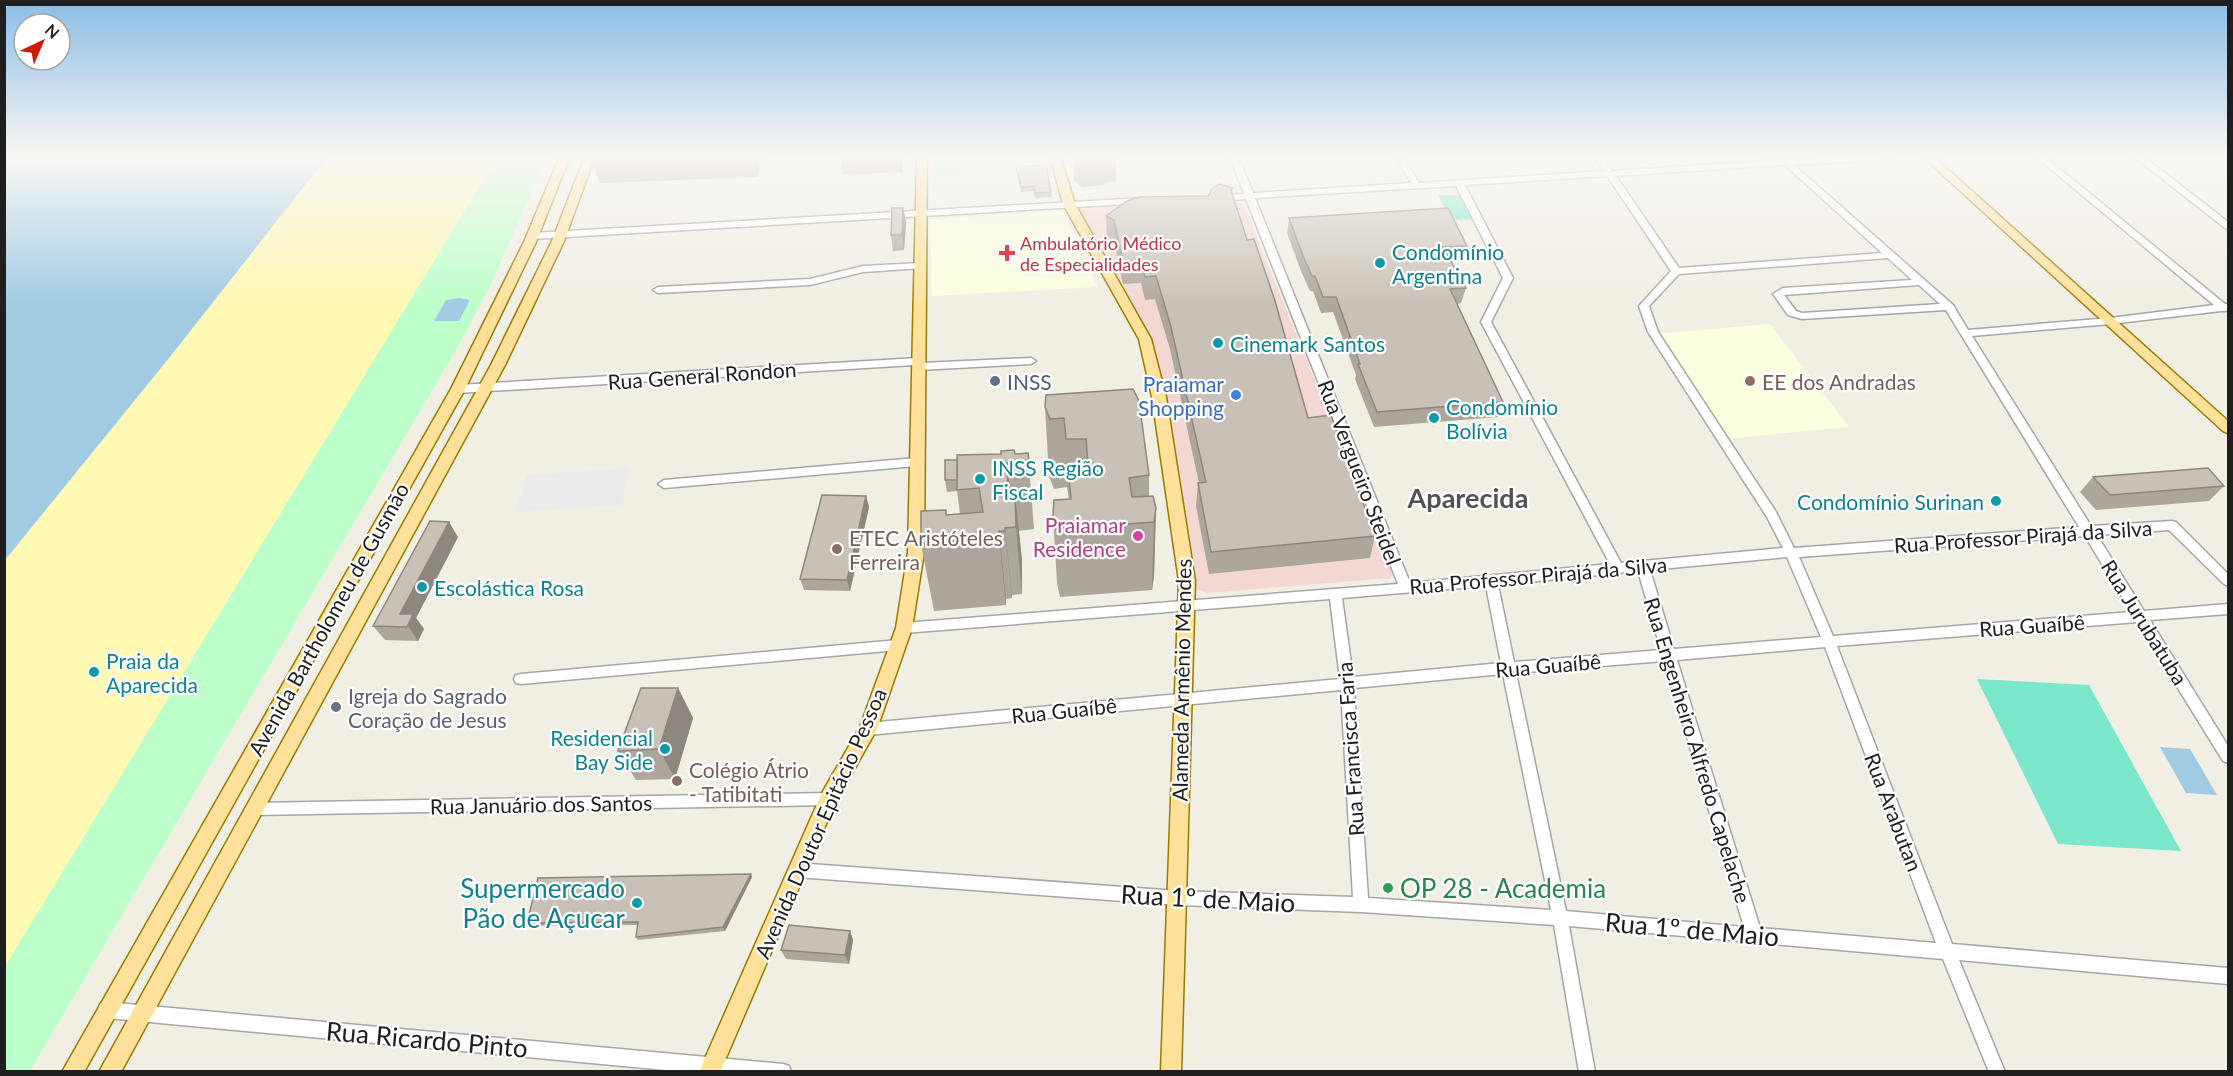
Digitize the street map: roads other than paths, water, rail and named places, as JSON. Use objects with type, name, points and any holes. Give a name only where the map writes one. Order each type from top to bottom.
[{"type":"main road","name":"Avenida Bartholomeu de Gusmão","points":[[72,1071],[458,389],[532,237],[545,206]]},
{"type":"main road","name":"Avenida Bartholomeu de Gusmão","points":[[109,1071],[143,1014],[486,388],[530,302],[571,206]]},
{"type":"main road","name":"Avenida Doutor Epitácio Pessoa","points":[[711,1068],[828,799],[868,729],[904,628],[916,552],[921,206]]},
{"type":"main road","name":"Alameda Armênio Mendes","points":[[1070,206],[1147,346],[1159,397],[1187,581],[1172,1071]]},
{"type":"main road","points":[[1985,206],[2116,321],[2229,415]]},
{"type":"main road","points":[[1992,206],[2229,428]]},
{"type":"street","points":[[532,237],[1033,206]]},
{"type":"street","name":"Rua Vergueiro Steidel","points":[[1255,206],[1405,587]]},
{"type":"street","points":[[1472,206],[1508,278],[1486,322],[1618,568]]},
{"type":"street","points":[[1633,206],[1676,271],[1891,255]]},
{"type":"street","name":"Rua Jurubatuba","points":[[1837,206],[1949,307],[2229,757]]},
{"type":"street","points":[[2101,206],[2227,309]]},
{"type":"street","points":[[2204,206],[2229,225]]},
{"type":"street","points":[[658,290],[810,282],[863,269],[920,266]]},
{"type":"street","name":"Rua Arabutan","points":[[1676,271],[1644,306],[1653,332],[1772,515],[1791,553],[1829,641],[1948,953],[1998,1071]]},
{"type":"street","points":[[1922,282],[1783,291],[1778,294],[1792,313],[1802,316],[1949,307]]},
{"type":"street","points":[[1966,333],[2227,309]]},
{"type":"street","name":"Rua General Rondon","points":[[458,389],[918,364],[1030,361]]},
{"type":"street","points":[[664,483],[916,462]]},
{"type":"street","name":"Rua Professor Pirajá da Silva","points":[[904,628],[1491,581],[1642,565],[2172,525],[2229,581]]},
{"type":"street","name":"Rua Engenheiro Alfredo Capelache","points":[[1642,565],[1754,934]]},
{"type":"street","points":[[1491,581],[1560,918],[1587,1071]]},
{"type":"street","name":"Rua Francisca Faria","points":[[1335,593],[1347,682],[1361,905]]},
{"type":"street","name":"Rua Guaíbê","points":[[868,729],[1347,682],[2229,609]]},
{"type":"street","points":[[521,680],[898,645]]},
{"type":"street","name":"Rua Januário dos Santos","points":[[255,809],[828,799]]},
{"type":"street","name":"Rua 1º de Maio","points":[[796,870],[1178,898],[1361,905],[1560,918],[2229,976]]},
{"type":"street","name":"Rua Ricardo Pinto","points":[[106,1011],[711,1068],[783,1071]]},
{"type":"water","points":[[5,206],[288,206],[169,358],[5,560]]},
{"type":"water","points":[[459,298],[470,300],[459,321],[434,321],[446,300]]},
{"type":"water","points":[[2160,747],[2190,749],[2217,795],[2186,793]]},
{"type":"place","name":"Ambulatório Médico de Especialidades","points":[[1007,253]]},
{"type":"place","name":"Condomínio Argentina","points":[[1380,263]]},
{"type":"place","name":"Cinemark Santos","points":[[1218,343]]},
{"type":"place","name":"INSS","points":[[995,381]]},
{"type":"place","name":"EE dos Andradas","points":[[1750,381]]},
{"type":"place","name":"Praiamar Shopping","points":[[1236,395]]},
{"type":"place","name":"Condomínio Bolívia","points":[[1434,418]]},
{"type":"place","name":"INSS Região Fiscal","points":[[980,479]]},
{"type":"place","name":"Condomínio Surinan","points":[[1996,501]]},
{"type":"place","name":"Praiamar Residence","points":[[1138,536]]},
{"type":"place","name":"ETEC Aristóteles Ferreira","points":[[837,549]]},
{"type":"place","name":"Escolástica Rosa","points":[[422,587]]},
{"type":"place","name":"Praia da Aparecida","points":[[94,672]]},
{"type":"place","name":"Igreja do Sagrado Coração de Jesus","points":[[336,707]]},
{"type":"place","name":"Residencial Bay Side","points":[[665,749]]},
{"type":"place","name":"Colégio Átrio - Tatibitati","points":[[677,781]]},
{"type":"place","name":"OP 28 - Academia","points":[[1388,888]]},
{"type":"place","name":"Supermercado Pão de Açucar","points":[[637,903]]},
{"type":"district","name":"Aparecida","points":[[1468,497]]}]
